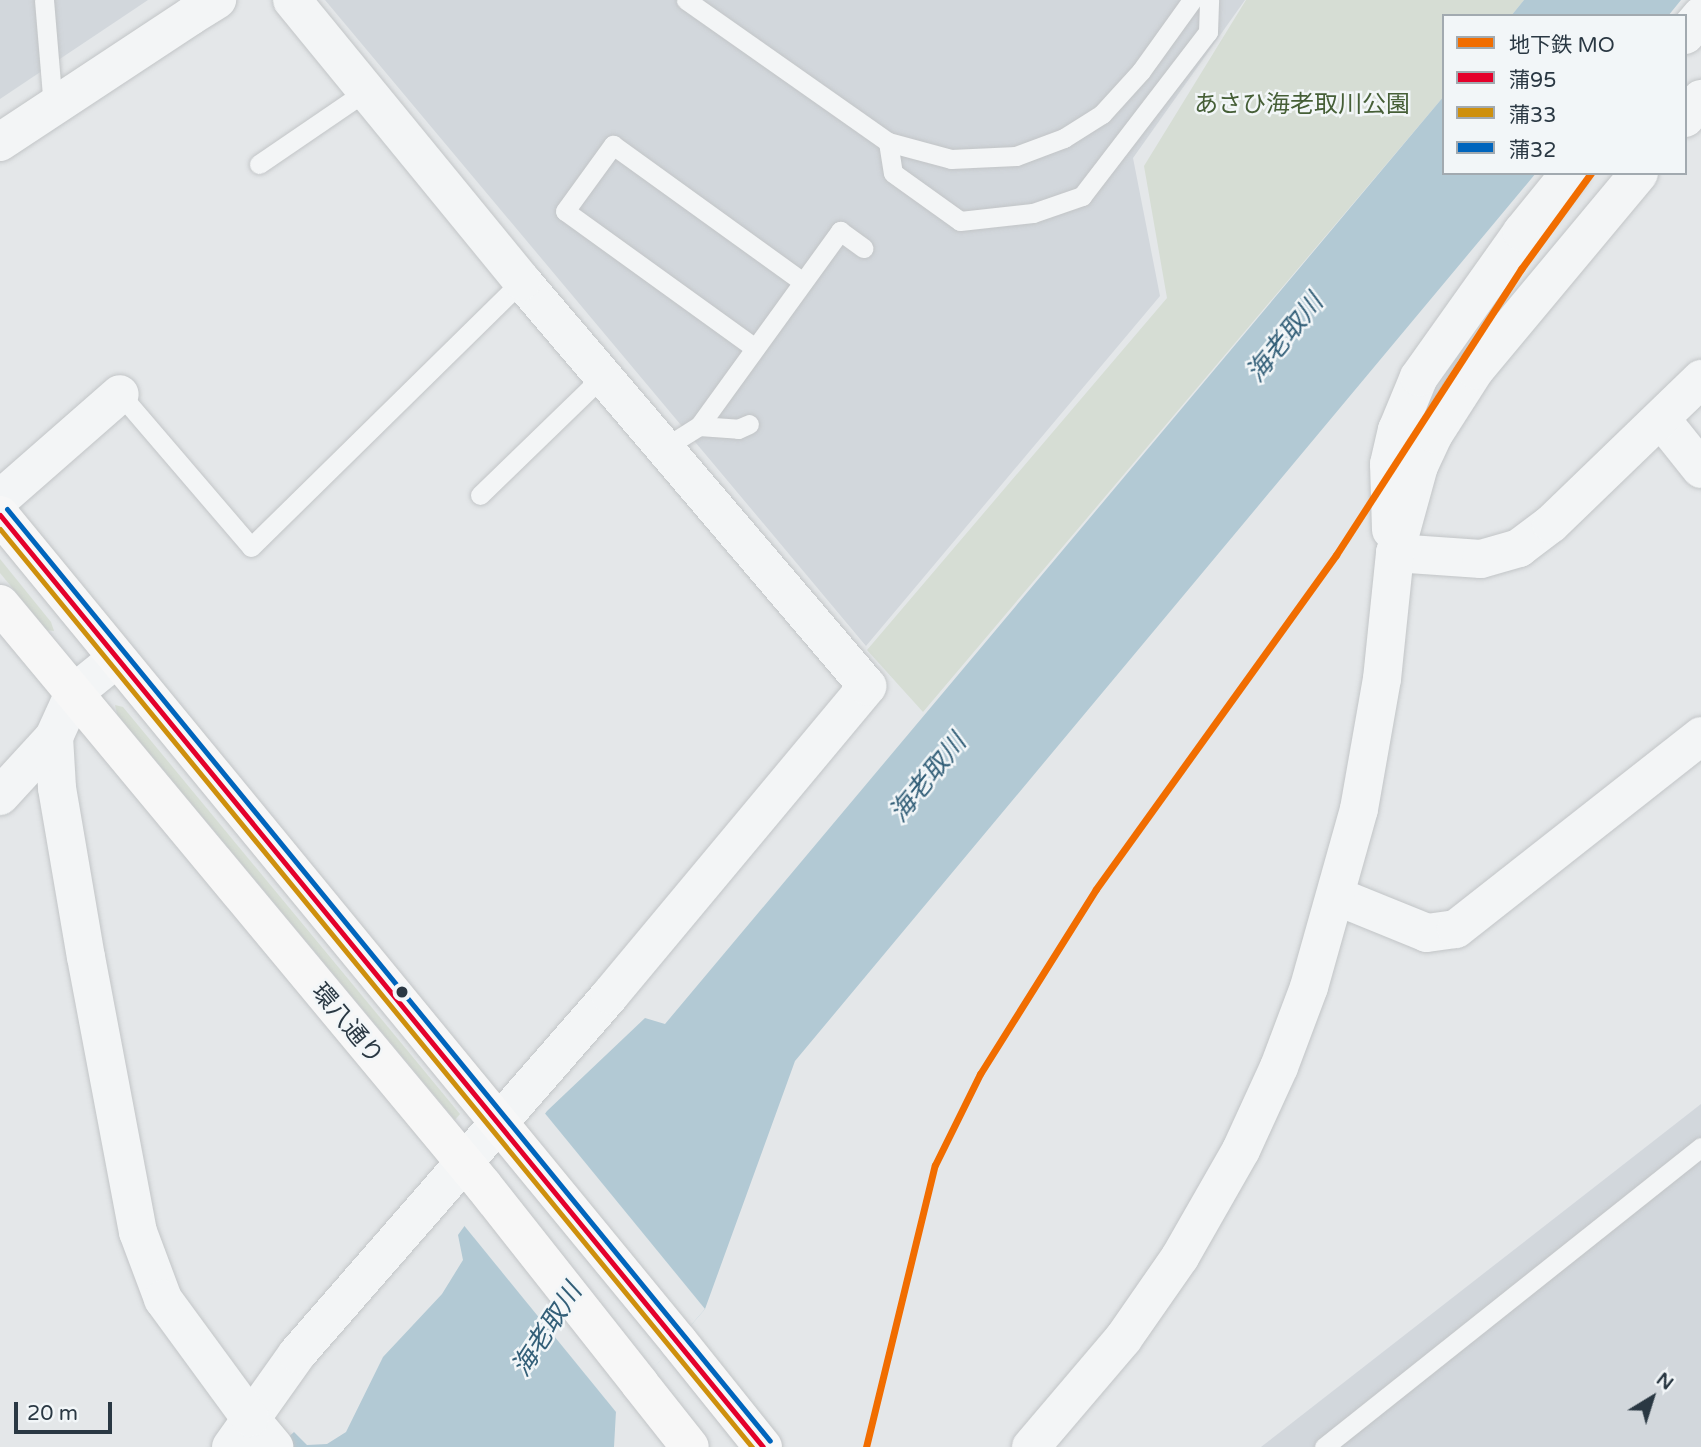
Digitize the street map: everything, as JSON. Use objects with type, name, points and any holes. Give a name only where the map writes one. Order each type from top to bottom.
[{"type":"main road","points":[[0,515],[116,659],[508,1131],[763,1447]]},
{"type":"main road","name":"環八通り","points":[[0,604],[473,1173],[690,1447]]},
{"type":"street","points":[[240,1432],[297,1354],[473,1173],[867,686],[522,281],[292,0]]},
{"type":"street","points":[[0,142],[195,5]]},
{"type":"street","points":[[1687,32],[1701,16]]},
{"type":"street","points":[[1687,116],[1701,99]]},
{"type":"street","points":[[1395,552],[1387,501],[1389,464],[1406,405],[1437,347],[1568,175]]},
{"type":"street","points":[[1031,1447],[1130,1329],[1180,1257],[1241,1150],[1279,1067],[1336,896],[1373,738],[1395,552],[1419,466],[1454,400],[1637,175]]},
{"type":"street","points":[[1395,552],[1481,559],[1519,548],[1701,379]]},
{"type":"street","points":[[0,499],[120,394]]},
{"type":"street","points":[[1661,419],[1701,469]]},
{"type":"street","points":[[0,796],[54,737],[74,693],[116,659]]},
{"type":"street","points":[[1336,896],[1427,933],[1456,929],[1701,736]]},
{"type":"street","points":[[54,737],[57,788],[138,1232],[163,1299],[240,1432],[274,1447]]},
{"type":"lane","points":[[44,0],[53,107]]},
{"type":"lane","points":[[686,0],[888,142],[951,159],[1016,156],[1064,138],[1102,114],[1192,0]]},
{"type":"lane","points":[[888,142],[893,173],[960,221],[1033,213],[1082,196],[1208,32],[1209,0]]},
{"type":"lane","points":[[259,164],[366,91]]},
{"type":"lane","points":[[755,348],[565,211],[613,145],[803,282]]},
{"type":"lane","points":[[664,448],[699,426],[840,231],[863,248]]},
{"type":"lane","points":[[120,394],[251,547],[522,281]]},
{"type":"lane","points":[[480,495],[603,376]]},
{"type":"lane","points":[[699,426],[738,429],[749,424]]},
{"type":"lane","points":[[1324,1447],[1701,1147]]},
{"type":"shaded area","points":[[0,0],[148,0],[0,99]]},
{"type":"shaded area","points":[[325,0],[1245,0],[1133,158],[1160,296],[866,646]]},
{"type":"shaded area","points":[[1701,1104],[1701,1447],[1261,1447]]},
{"type":"green space","name":"あさひ海老取川公園","points":[[1246,0],[1524,0],[1513,14],[1442,14],[1442,98],[923,712],[867,650],[1167,298],[1144,166]]},
{"type":"green space","points":[[0,559],[51,622],[54,631],[47,630],[0,573]]},
{"type":"green space","points":[[115,705],[123,707],[460,1114],[455,1120],[117,714]]},
{"type":"water","points":[[1524,0],[1681,0],[1670,14],[1513,14]]},
{"type":"water","name":"海老取川","points":[[1442,98],[1442,175],[1534,175],[795,1061],[705,1309],[616,1411],[614,1447],[277,1447],[294,1432],[307,1445],[327,1444],[346,1432],[383,1357],[442,1294],[463,1260],[458,1235],[547,1111],[645,1018],[665,1024]]},
{"type":"pier","points":[[543,1111],[705,1309],[616,1412],[462,1223]]},
{"type":"metro line","name":"MO","points":[[866,1447],[935,1165],[980,1074],[1096,889],[1336,555],[1521,269],[1590,175]]},
{"type":"transit line","name":"蒲32","points":[[7,509],[770,1441]]},
{"type":"transit line","name":"蒲95","points":[[0,515],[763,1447]]},
{"type":"transit line","name":"蒲33","points":[[0,529],[752,1447]]}]
